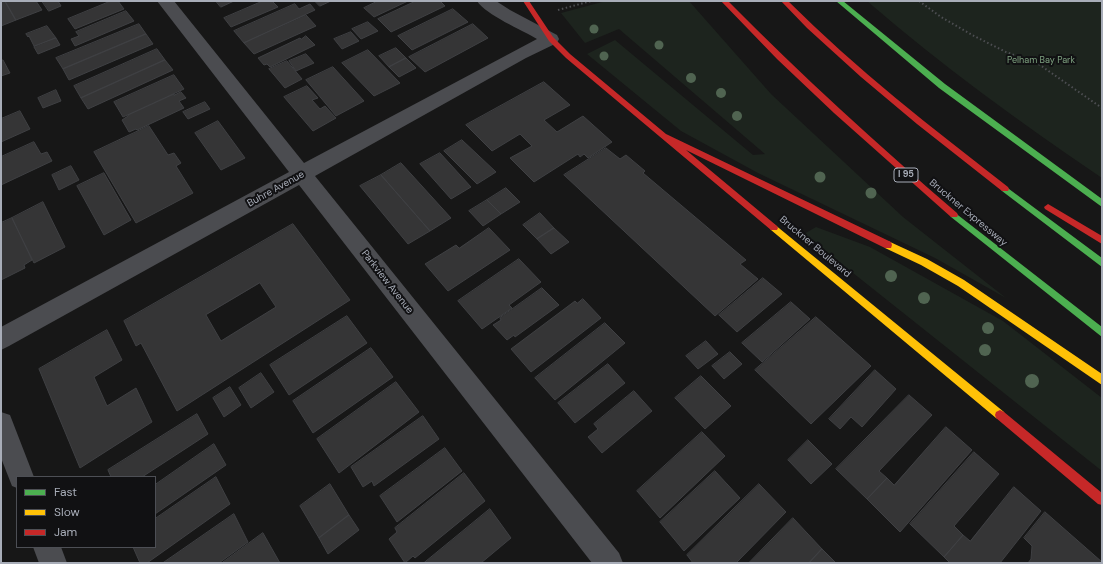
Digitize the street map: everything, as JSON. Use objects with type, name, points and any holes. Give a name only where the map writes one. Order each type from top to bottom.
[{"type":"main road","name":"Bruckner Boulevard","points":[[526,1],[551,39],[568,56],[1102,500]]},
{"type":"main road","name":"Bruckner Expressway","points":[[724,1],[802,82],[914,182],[999,254],[1102,333]]},
{"type":"main road","points":[[784,1],[841,55],[946,144],[1033,212],[1102,263]]},
{"type":"main road","points":[[839,1],[942,86],[1102,204]]},
{"type":"main road","points":[[662,135],[754,181],[924,262],[996,306],[1102,380]]},
{"type":"main road","points":[[946,144],[1028,194]]},
{"type":"main road","points":[[1041,202],[1102,240]]},
{"type":"street","name":"Parkview Avenue","points":[[165,1],[609,563]]},
{"type":"street","points":[[485,1],[504,14],[551,39]]},
{"type":"street","name":"Buhre Avenue","points":[[1,339],[520,54],[551,39]]},
{"type":"street","points":[[1,424],[21,476]]},
{"type":"street","points":[[47,548],[53,563]]},
{"type":"path","points":[[553,11],[591,1]]},
{"type":"path","points":[[919,1],[941,17],[974,36],[1006,52],[1037,63],[1102,108]]},
{"type":"green space","points":[[606,1],[689,1],[771,94],[903,217],[1006,298],[935,258],[758,173],[681,131],[587,54],[615,40],[753,155],[765,154],[619,29],[585,43],[561,13]]},
{"type":"green space","name":"Pelham Bay Park","points":[[867,1],[1102,1],[1102,178],[982,93],[895,25]]},
{"type":"green space","points":[[816,227],[870,247],[1003,321],[1102,398],[1102,471],[804,234]]},
{"type":"building","points":[[1,1],[5,1],[16,20],[1,26]]},
{"type":"building","points":[[5,1],[36,1],[42,10],[16,20]]},
{"type":"building","points":[[42,1],[58,1],[61,6],[49,11]]},
{"type":"building","points":[[111,1],[118,1],[124,9],[75,29],[68,19]]},
{"type":"building","points":[[216,1],[234,1],[221,7]]},
{"type":"building","points":[[263,1],[272,1],[278,7],[231,27],[224,18]]},
{"type":"building","points":[[315,1],[331,1],[320,6]]},
{"type":"building","points":[[378,1],[408,1],[374,17],[364,8]]},
{"type":"building","points":[[416,1],[440,1],[445,6],[391,32],[378,19]]},
{"type":"building","points":[[295,4],[299,9],[310,4],[315,10],[244,43],[234,31]]},
{"type":"building","points":[[453,9],[468,22],[412,50],[398,36]]},
{"type":"building","points":[[126,11],[134,21],[75,46],[71,39],[79,36],[76,32]]},
{"type":"building","points":[[306,15],[316,26],[254,54],[244,43]]},
{"type":"building","points":[[368,22],[378,31],[361,39],[352,29]]},
{"type":"building","points":[[139,24],[146,34],[63,69],[56,58]]},
{"type":"building","points":[[473,24],[488,38],[425,72],[409,57]]},
{"type":"building","points":[[47,26],[56,38],[34,46],[29,36],[28,37],[26,34]]},
{"type":"building","points":[[351,32],[359,41],[342,49],[334,39]]},
{"type":"building","points":[[146,34],[153,44],[69,80],[63,69]]},
{"type":"building","points":[[306,36],[315,45],[270,67],[267,64],[264,65],[258,58],[300,38],[301,39]]},
{"type":"building","points":[[56,38],[60,45],[38,54],[34,47]]},
{"type":"building","points":[[396,48],[406,58],[389,67],[379,56]]},
{"type":"building","points":[[157,49],[165,60],[81,98],[74,86]]},
{"type":"building","points":[[368,50],[400,83],[374,96],[342,63]]},
{"type":"building","points":[[306,54],[314,63],[296,71],[289,61]]},
{"type":"building","points":[[406,58],[416,68],[399,77],[389,67]]},
{"type":"building","points":[[1,60],[3,60],[10,73],[1,76]]},
{"type":"building","points":[[165,60],[173,70],[88,109],[81,98]]},
{"type":"building","points":[[287,61],[302,79],[285,88],[269,69]]},
{"type":"building","points":[[333,67],[364,101],[336,116],[306,80]]},
{"type":"building","points":[[174,75],[184,89],[123,117],[114,102]]},
{"type":"building","points":[[544,82],[570,105],[544,120],[557,132],[583,116],[612,142],[588,158],[584,154],[580,157],[578,154],[534,182],[510,158],[532,146],[520,134],[492,151],[466,125]]},
{"type":"building","points":[[307,86],[318,98],[312,100],[320,109],[325,106],[336,118],[313,131],[284,97]]},
{"type":"building","points":[[56,90],[61,101],[43,108],[38,98]]},
{"type":"building","points":[[181,92],[186,98],[179,101],[184,108],[137,130],[136,129],[129,132],[122,120],[128,115]]},
{"type":"building","points":[[205,102],[210,109],[188,119],[183,112]]},
{"type":"building","points":[[20,111],[30,129],[1,142],[1,119]]},
{"type":"building","points":[[218,121],[245,158],[221,170],[195,133]]},
{"type":"building","points":[[149,126],[168,155],[174,153],[181,163],[176,166],[193,193],[136,223],[94,152]]},
{"type":"building","points":[[462,140],[496,172],[477,184],[444,151]]},
{"type":"building","points":[[34,142],[41,154],[47,152],[52,161],[1,185],[1,157]]},
{"type":"building","points":[[606,148],[620,159],[626,155],[645,171],[643,173],[746,260],[740,264],[758,279],[715,316],[564,175]]},
{"type":"building","points":[[440,153],[471,187],[451,199],[420,164]]},
{"type":"building","points":[[401,163],[451,218],[430,231],[381,175]]},
{"type":"building","points":[[71,166],[79,180],[59,190],[52,175]]},
{"type":"building","points":[[104,173],[131,220],[104,235],[77,186]]},
{"type":"building","points":[[381,175],[430,231],[408,244],[360,186]]},
{"type":"building","points":[[506,188],[520,202],[501,214],[487,200]]},
{"type":"building","points":[[487,200],[501,214],[483,226],[469,211]]},
{"type":"building","points":[[43,202],[65,247],[34,263],[12,218]]},
{"type":"building","points":[[540,213],[554,228],[537,239],[523,225]]},
{"type":"building","points":[[12,218],[32,260],[24,265],[25,268],[1,280],[1,223]]},
{"type":"building","points":[[293,224],[350,300],[177,411],[141,343],[136,346],[124,321]],"holes":[[[260,283],[276,307],[221,341],[206,315]]]},
{"type":"building","points":[[489,228],[510,250],[448,291],[425,264],[456,245],[459,248]]},
{"type":"building","points":[[554,228],[569,242],[551,254],[537,239]]},
{"type":"building","points":[[519,259],[541,282],[509,305],[512,308],[482,329],[458,301]]},
{"type":"building","points":[[763,278],[782,294],[737,332],[719,315]]},
{"type":"building","points":[[542,288],[559,305],[515,337],[514,335],[507,340],[493,325],[501,320],[500,318]]},
{"type":"building","points":[[583,299],[601,318],[531,372],[511,349],[575,301],[577,303]]},
{"type":"building","points":[[791,302],[810,319],[762,362],[742,343]]},
{"type":"building","points":[[347,316],[367,343],[289,395],[270,365]]},
{"type":"building","points":[[816,317],[871,366],[811,424],[755,370]]},
{"type":"building","points":[[605,323],[625,343],[555,400],[535,378]]},
{"type":"building","points":[[107,330],[122,360],[94,377],[107,406],[136,388],[152,422],[80,468],[39,369]]},
{"type":"building","points":[[706,341],[718,354],[698,369],[686,356]]},
{"type":"building","points":[[371,348],[393,377],[313,433],[293,401]]},
{"type":"building","points":[[730,352],[742,364],[724,379],[712,366]]},
{"type":"building","points":[[608,364],[625,383],[575,423],[558,403]]},
{"type":"building","points":[[875,370],[896,389],[862,427],[851,417],[840,429],[829,419]]},
{"type":"building","points":[[261,373],[274,392],[251,408],[239,388]]},
{"type":"building","points":[[701,376],[731,406],[705,429],[675,398]]},
{"type":"building","points":[[396,382],[419,412],[339,473],[317,439]]},
{"type":"building","points":[[230,387],[241,405],[224,417],[213,398]]},
{"type":"building","points":[[634,391],[652,411],[602,453],[588,437],[598,429],[594,424]]},
{"type":"building","points":[[909,395],[932,415],[879,471],[887,478],[867,499],[836,469]]},
{"type":"building","points":[[197,414],[208,434],[144,476],[111,476],[108,470]]},
{"type":"building","points":[[423,416],[439,439],[374,486],[372,481],[363,487],[351,467]]},
{"type":"building","points":[[946,427],[972,450],[900,532],[867,499],[887,478],[894,485]]},
{"type":"building","points":[[702,432],[725,456],[660,518],[637,491]]},
{"type":"building","points":[[808,440],[832,464],[811,484],[788,460]]},
{"type":"building","points":[[214,444],[226,465],[156,513],[156,484]]},
{"type":"building","points":[[445,448],[462,471],[397,522],[380,496]]},
{"type":"building","points":[[974,452],[999,474],[954,526],[963,535],[944,557],[910,524]]},
{"type":"building","points":[[715,471],[740,498],[684,551],[660,522]]},
{"type":"building","points":[[464,473],[485,501],[415,558],[413,556],[405,563],[389,539],[397,532],[395,528]]},
{"type":"building","points":[[216,477],[230,504],[147,563],[140,563],[133,548],[156,548],[156,518]]},
{"type":"building","points":[[330,484],[349,515],[319,538],[300,506]]},
{"type":"building","points":[[759,484],[786,512],[736,563],[693,563],[687,555]]},
{"type":"building","points":[[1014,487],[1041,511],[1000,563],[950,563],[944,557],[963,535],[970,541]]},
{"type":"building","points":[[490,509],[511,538],[481,563],[424,563]]},
{"type":"building","points":[[1045,512],[1102,563],[1028,563],[1031,559],[1032,546],[1024,538]]},
{"type":"building","points":[[234,514],[248,542],[219,563],[163,563]]},
{"type":"building","points":[[349,515],[359,530],[328,554],[319,538]]},
{"type":"building","points":[[793,518],[822,549],[809,563],[749,563]]},
{"type":"building","points":[[263,533],[280,563],[222,563]]},
{"type":"building","points":[[822,549],[836,563],[809,563]]},
{"type":"traffic: fast","points":[[839,1],[942,86],[1102,204]]},
{"type":"traffic: fast","points":[[1005,189],[1102,263]]},
{"type":"traffic: fast","points":[[954,215],[1102,333]]},
{"type":"traffic: slow","points":[[774,228],[1000,415]]},
{"type":"traffic: slow","points":[[888,245],[924,262],[961,283],[1102,380]]},
{"type":"traffic: jam","points":[[526,1],[551,39],[568,56],[774,228]]},
{"type":"traffic: jam","points":[[724,1],[779,57],[836,111],[954,215]]},
{"type":"traffic: jam","points":[[784,1],[863,76],[1005,189]]},
{"type":"traffic: jam","points":[[662,135],[888,245]]},
{"type":"traffic: jam","points":[[1048,207],[1102,240]]},
{"type":"traffic: jam","points":[[1000,415],[1102,500]]}]
